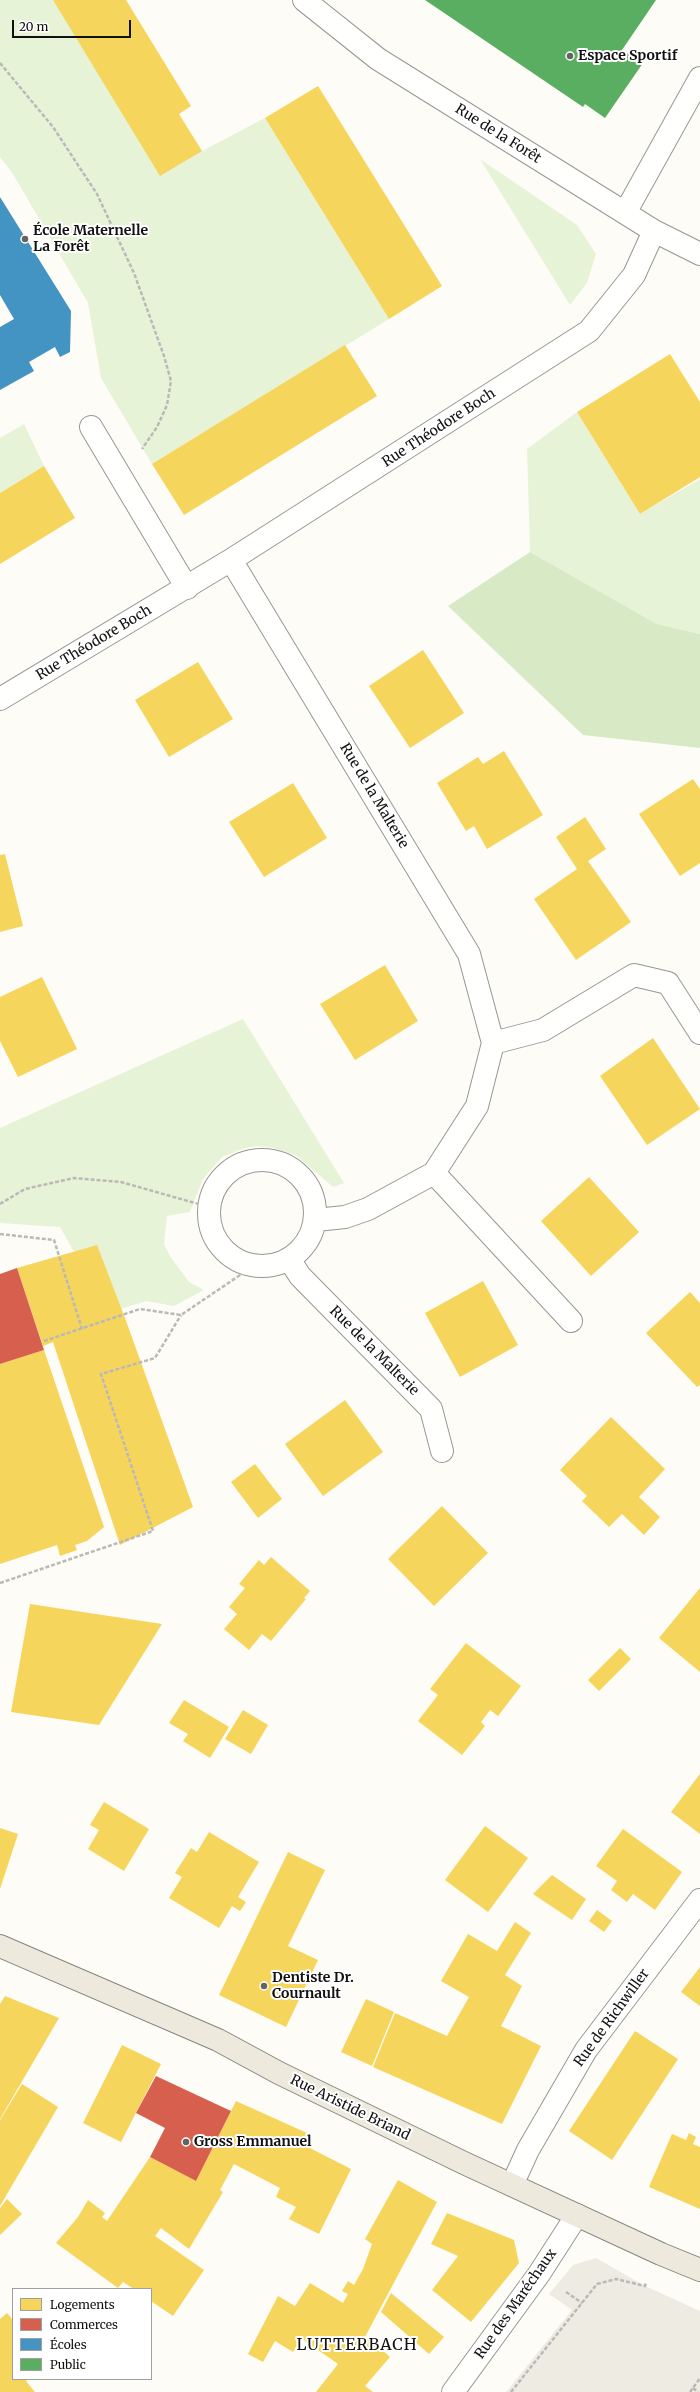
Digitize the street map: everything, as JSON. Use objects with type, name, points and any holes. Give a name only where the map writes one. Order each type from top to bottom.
[{"type":"main road","name":"Rue Aristide Briand","points":[[0,1946],[218,2040],[293,2080],[512,2185],[700,2270]]},
{"type":"street","name":"Rue de la Forêt","points":[[304,0],[378,59],[654,231],[700,254]]},
{"type":"street","points":[[625,213],[700,78]]},
{"type":"street","name":"Rue Théodore Boch","points":[[0,699],[187,588],[589,331],[634,274],[654,231]]},
{"type":"street","points":[[92,427],[187,588]]},
{"type":"street","name":"Rue de la Malterie","points":[[231,560],[469,954],[493,1043],[477,1106],[434,1173],[368,1209],[345,1217],[316,1220]]},
{"type":"street","points":[[493,1043],[543,1030],[634,975],[668,983],[700,1033]]},
{"type":"street","points":[[257,1160],[280,1163],[300,1176],[312,1193],[316,1220],[308,1242],[289,1259],[268,1266],[244,1264],[224,1251],[212,1231],[209,1207],[217,1184],[234,1168],[257,1160]]},
{"type":"street","points":[[434,1173],[571,1321]]},
{"type":"street","name":"Rue de la Malterie","points":[[289,1259],[300,1276],[431,1409],[442,1451]]},
{"type":"street","name":"Rue de Richwiller","points":[[512,2185],[528,2150],[586,2050],[700,1900]]},
{"type":"street","name":"Rue des Maréchaux","points":[[453,2392],[539,2274],[577,2215]]},
{"type":"path","points":[[0,63],[53,127],[97,194],[134,273],[164,356],[171,381],[167,405],[157,427],[143,448]]},
{"type":"path","points":[[0,1204],[25,1188],[74,1178],[121,1182],[209,1207]]},
{"type":"path","points":[[0,1234],[54,1240],[82,1329]]},
{"type":"path","points":[[0,1583],[153,1531],[101,1374],[155,1358],[181,1315],[255,1265]]},
{"type":"path","points":[[44,1341],[140,1309],[181,1315]]},
{"type":"path","points":[[511,2392],[597,2284],[616,2279],[645,2286]]},
{"type":"path","points":[[690,2392],[700,2378]]},
{"type":"path","points":[[693,2388],[698,2392]]},
{"type":"green space","points":[[0,0],[53,0],[202,151],[265,118],[389,319],[152,464],[101,378],[88,303],[13,174],[0,157]]},
{"type":"green space","points":[[480,159],[577,225],[596,254],[587,283],[570,305]]},
{"type":"green space","points":[[577,412],[640,514],[700,479],[700,634],[657,624],[530,552],[527,449]]},
{"type":"green space","points":[[24,424],[44,466],[0,493],[0,438]]},
{"type":"green space","points":[[530,552],[657,624],[700,634],[700,748],[583,735],[448,606]]},
{"type":"green space","points":[[243,1019],[344,1183],[333,1187],[297,1156],[274,1148],[258,1146],[245,1148],[222,1157],[203,1179],[190,1212],[167,1216],[164,1244],[170,1256],[189,1282],[204,1290],[174,1306],[146,1301],[121,1309],[74,1252],[60,1227],[0,1223],[0,1128]]},
{"type":"shaded area","points":[[596,2258],[645,2286],[700,2311],[700,2392],[506,2392],[572,2310],[549,2294],[573,2265]]},
{"type":"building: Logements","points":[[53,0],[126,0],[191,106],[179,114],[202,151],[160,176]]},
{"type":"building: Logements","points":[[318,86],[442,286],[389,319],[265,118]]},
{"type":"building: Logements","points":[[345,345],[377,396],[184,515],[152,464]]},
{"type":"building: Logements","points":[[670,354],[700,402],[700,477],[640,514],[577,412]]},
{"type":"building: Logements","points":[[44,466],[75,518],[0,564],[0,493]]},
{"type":"building: Logements","points":[[423,650],[464,713],[410,748],[369,686]]},
{"type":"building: Logements","points":[[198,662],[233,719],[169,757],[135,700]]},
{"type":"building: Logements","points":[[504,751],[543,815],[487,849],[474,826],[466,831],[437,783],[478,757],[483,764]]},
{"type":"building: Logements","points":[[693,779],[700,789],[700,863],[680,876],[639,814]]},
{"type":"building: Logements","points":[[293,783],[327,838],[264,877],[229,822]]},
{"type":"building: Logements","points":[[585,817],[606,849],[588,861],[631,922],[576,960],[534,899],[577,869],[556,837]]},
{"type":"building: Logements","points":[[5,854],[23,926],[0,932],[0,855]]},
{"type":"building: Logements","points":[[385,965],[418,1021],[355,1060],[320,1004]]},
{"type":"building: Logements","points":[[42,977],[77,1049],[18,1077],[0,1041],[0,997]]},
{"type":"building: Logements","points":[[653,1038],[700,1109],[647,1145],[600,1076]]},
{"type":"building: Logements","points":[[589,1177],[639,1232],[591,1276],[541,1221]]},
{"type":"building: Logements","points":[[97,1245],[193,1507],[120,1545],[53,1342],[43,1346],[17,1268]]},
{"type":"building: Logements","points":[[483,1281],[518,1345],[460,1377],[425,1313]]},
{"type":"building: Logements","points":[[690,1292],[700,1303],[700,1385],[697,1387],[646,1333]]},
{"type":"building: Logements","points":[[44,1350],[104,1527],[87,1541],[75,1545],[77,1550],[60,1556],[57,1545],[0,1564],[0,1364]]},
{"type":"building: Logements","points":[[345,1400],[383,1452],[323,1496],[285,1444]]},
{"type":"building: Logements","points":[[611,1417],[665,1469],[639,1497],[660,1517],[644,1535],[622,1514],[609,1527],[582,1501],[587,1496],[560,1470]]},
{"type":"building: Logements","points":[[255,1464],[282,1499],[258,1518],[231,1482]]},
{"type":"building: Logements","points":[[442,1506],[488,1553],[434,1606],[388,1559]]},
{"type":"building: Logements","points":[[271,1557],[310,1591],[304,1598],[306,1599],[271,1641],[262,1634],[249,1650],[224,1629],[237,1614],[229,1607],[245,1588],[239,1584],[259,1560],[264,1565]]},
{"type":"building: Logements","points":[[700,1588],[700,1672],[659,1638]]},
{"type":"building: Logements","points":[[30,1604],[162,1624],[99,1725],[11,1712]]},
{"type":"building: Logements","points":[[466,1643],[521,1686],[498,1716],[490,1710],[481,1722],[485,1726],[462,1755],[418,1721],[438,1695],[430,1689]]},
{"type":"building: Logements","points":[[620,1648],[631,1659],[599,1691],[588,1680]]},
{"type":"building: Logements","points":[[184,1700],[229,1727],[210,1758],[183,1741],[188,1734],[169,1723]]},
{"type":"building: Logements","points":[[243,1710],[268,1725],[251,1754],[225,1739]]},
{"type":"building: Logements","points":[[700,1774],[700,1834],[671,1812]]},
{"type":"building: Logements","points":[[104,1802],[149,1829],[124,1871],[88,1849],[99,1830],[90,1825]]},
{"type":"building: Logements","points":[[485,1826],[528,1858],[488,1912],[445,1880]]},
{"type":"building: Logements","points":[[0,1828],[18,1834],[0,1889]]},
{"type":"building: Logements","points":[[623,1829],[682,1872],[655,1910],[633,1894],[627,1902],[611,1890],[617,1881],[596,1866]]},
{"type":"building: Logements","points":[[209,1832],[259,1862],[238,1897],[246,1902],[240,1911],[232,1906],[219,1928],[169,1898],[182,1877],[175,1873],[191,1848],[197,1852]]},
{"type":"building: Logements","points":[[288,1852],[325,1870],[288,1946],[318,1960],[286,2027],[219,1995]]},
{"type":"building: Logements","points":[[552,1875],[586,1899],[572,1920],[533,1894]]},
{"type":"building: Logements","points":[[597,1910],[612,1921],[604,1932],[589,1921]]},
{"type":"building: Logements","points":[[515,1922],[531,1933],[505,1975],[522,1986],[501,2026],[541,2046],[502,2124],[373,2067],[395,2013],[447,2036],[469,1997],[441,1981],[468,1934],[497,1951]]},
{"type":"building: Logements","points":[[700,1967],[700,2006],[681,1992]]},
{"type":"building: Logements","points":[[5,1996],[59,2018],[0,2119],[0,2004]]},
{"type":"building: Logements","points":[[366,1999],[394,2012],[372,2066],[341,2052]]},
{"type":"building: Logements","points":[[635,2031],[678,2059],[612,2160],[569,2131]]},
{"type":"building: Logements","points":[[122,2045],[161,2064],[121,2142],[83,2123]]},
{"type":"building: Logements","points":[[22,2084],[58,2107],[0,2206],[0,2120]]},
{"type":"building: Logements","points":[[236,2101],[307,2133],[302,2144],[351,2169],[319,2234],[289,2219],[296,2207],[276,2197],[280,2188],[234,2164],[220,2190],[223,2192],[189,2249],[161,2228],[155,2236],[204,2270],[173,2316],[152,2302],[152,2288],[132,2288],[123,2282],[118,2288],[56,2243],[78,2217],[88,2200],[105,2213],[102,2217],[107,2221],[150,2157],[196,2181]]},
{"type":"building: Logements","points":[[689,2133],[696,2137],[693,2144],[700,2147],[700,2209],[649,2187],[672,2134],[686,2140]]},
{"type":"building: Logements","points":[[398,2180],[437,2202],[358,2350],[360,2351],[367,2337],[390,2357],[365,2386],[373,2392],[316,2392],[338,2364],[301,2338],[293,2352],[275,2341],[263,2362],[248,2354],[278,2296],[295,2306],[310,2283],[343,2303],[348,2294],[342,2291],[348,2281],[354,2285],[363,2269],[372,2244],[365,2239]]},
{"type":"building: Logements","points":[[7,2199],[22,2214],[0,2235],[0,2208]]},
{"type":"building: Logements","points":[[447,2213],[514,2240],[519,2263],[471,2322],[432,2290],[458,2256],[431,2244]]},
{"type":"building: Logements","points":[[391,2293],[444,2337],[429,2354],[381,2312]]},
{"type":"building: Logements","points":[[7,2313],[12,2319],[12,2380],[27,2380],[26,2381],[35,2392],[0,2392],[0,2319]]},
{"type":"building: Commerces","points":[[17,1268],[44,1350],[0,1364],[0,1274]]},
{"type":"building: Commerces","name":"Gross Emmanuel","points":[[156,2076],[231,2111],[196,2181],[150,2157],[165,2128],[136,2113]]},
{"type":"building: Écoles","points":[[0,197],[71,311],[70,352],[60,357],[55,347],[29,362],[34,371],[0,390],[0,327],[14,319],[0,295]]},
{"type":"building: Public","name":"Espace Sportif","points":[[425,0],[656,0],[622,50],[643,63],[605,118],[585,104],[583,107]]},
{"type":"place","name":"Espace Sportif","points":[[570,56]]},
{"type":"place","name":"École Maternelle La Forêt","points":[[25,239]]},
{"type":"place","name":"Dentiste Dr. Cournault","points":[[264,1986]]},
{"type":"place","name":"Gross Emmanuel","points":[[186,2142]]},
{"type":"district","name":"LUTTERBACH","points":[[357,2345]]}]
